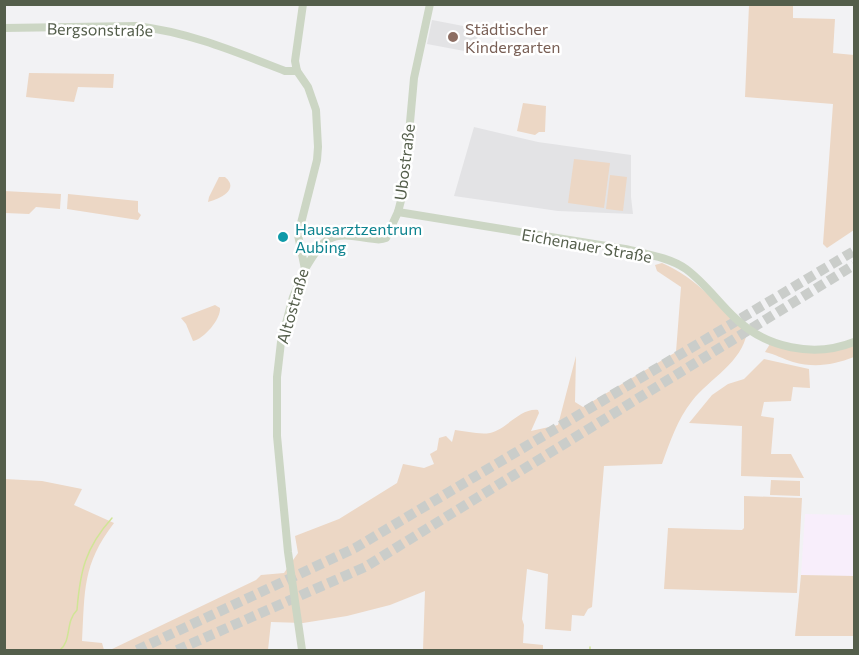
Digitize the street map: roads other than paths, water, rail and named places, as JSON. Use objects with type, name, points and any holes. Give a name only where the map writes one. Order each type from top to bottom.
[{"type":"street","points":[[297,71],[295,62],[303,4]]},
{"type":"street","name":"Ubostraße","points":[[305,269],[315,253],[335,235],[348,234],[383,240],[386,238],[398,212],[404,189],[414,78],[430,4]]},
{"type":"street","name":"Bergsonstraße","points":[[4,28],[136,26],[192,37],[285,71],[297,71]]},
{"type":"street","name":"Altostraße","points":[[297,71],[311,94],[318,128],[316,160],[298,235],[305,269],[293,297],[280,342],[277,414],[280,476],[302,651]]},
{"type":"street","name":"Eichenauer Straße","points":[[398,212],[625,249],[671,261],[691,273],[735,318],[766,339],[790,347],[816,350],[845,346],[855,342]]},
{"type":"street","points":[[302,252],[315,253]]},
{"type":"waterway","points":[[60,650],[64,646],[71,620],[77,610],[82,572],[90,550],[112,518]]},
{"type":"tunnel","points":[[137,650],[355,548],[854,251]]},
{"type":"tunnel","points":[[177,650],[365,567],[854,265]]},
{"type":"place","name":"Städtischer Kindergarten","points":[[453,37]]},
{"type":"place","name":"Hausarztzentrum Aubing","points":[[283,237]]}]
